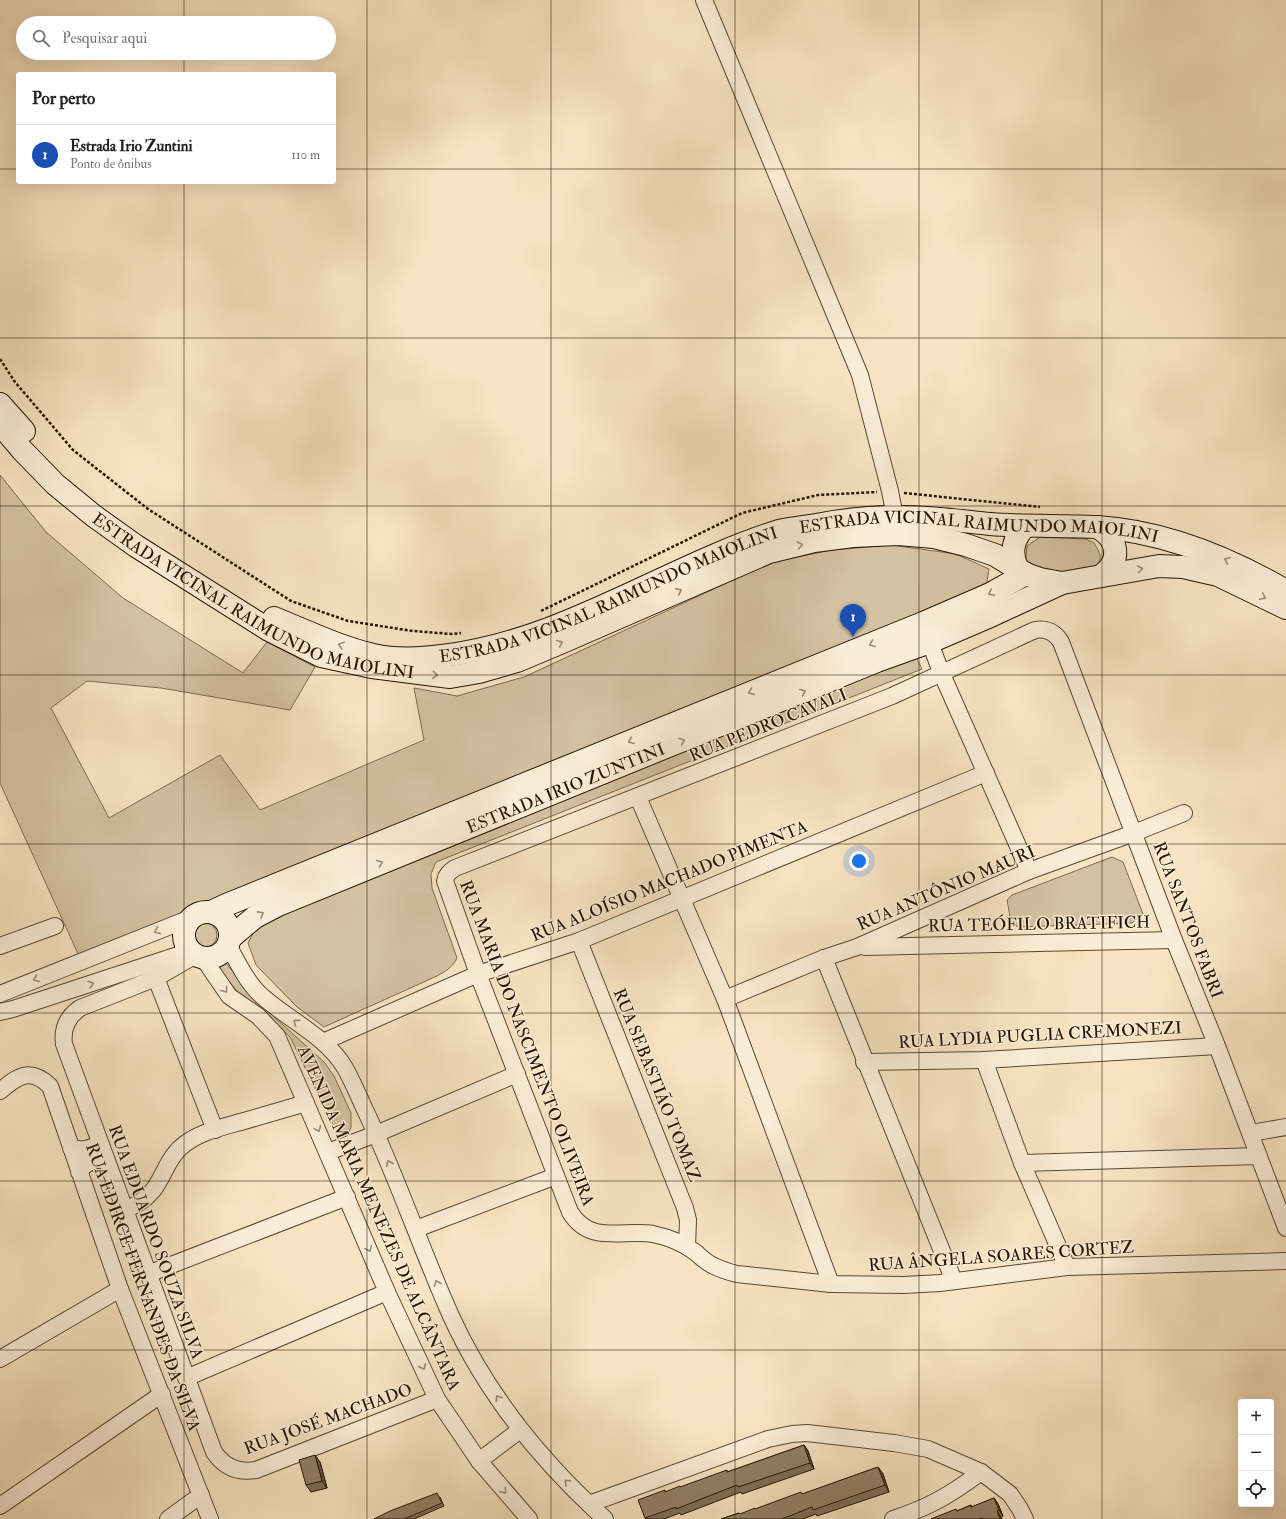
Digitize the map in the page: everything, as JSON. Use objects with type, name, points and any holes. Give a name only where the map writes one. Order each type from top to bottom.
[{"type":"main road","name":"ESTRADA VICINAL RAIMUNDO MAIOLINI","points":[[0,404],[64,476],[131,526],[270,616],[327,640],[375,656],[418,659],[468,653],[511,643],[552,629],[761,537],[783,530],[834,522],[895,516],[1025,526],[1097,527],[1127,530],[1165,539],[1203,551],[1235,564],[1286,591]]},
{"type":"main road","name":"ESTRADA VICINAL RAIMUNDO MAIOLINI","points":[[0,424],[22,450],[55,484],[94,516],[136,546],[270,630],[320,656],[372,667],[450,677],[479,672],[517,661],[769,552],[814,541],[853,536],[898,534],[934,537],[966,545],[988,553],[1040,579],[1062,583],[1159,566],[1184,567],[1218,575],[1286,608]]},
{"type":"main road","points":[[1022,571],[1014,560],[1013,550],[1014,541],[1018,533],[1025,526]]},
{"type":"main road","points":[[1097,527],[1111,538],[1115,550],[1113,564],[1108,571],[1101,576]]},
{"type":"main road","name":"ESTRADA IRIO ZUNTINI","points":[[229,941],[256,917],[278,905],[877,661],[990,594],[1022,571]]},
{"type":"main road","name":"ESTRADA IRIO ZUNTINI","points":[[202,914],[926,632],[986,618],[1062,583]]},
{"type":"main road","points":[[202,914],[218,915],[228,924],[230,931],[229,941],[224,951],[218,955],[211,958],[197,955],[186,944],[185,929],[188,922],[202,914]]},
{"type":"street","points":[[704,0],[860,375],[895,516]]},
{"type":"street","name":"RUA PEDRO CAVALI","points":[[454,868],[892,696],[941,672],[1035,630],[1048,630]]},
{"type":"street","name":"RUA SANTOS FABRI","points":[[1048,630],[1061,642],[1174,940],[1251,1133],[1286,1228]]},
{"type":"street","points":[[926,632],[941,672],[1029,871]]},
{"type":"street","name":"RUA ALOÍSIO MACHADO PIMENTA","points":[[323,1042],[478,974],[579,940],[986,773]]},
{"type":"street","points":[[638,797],[725,999],[831,1284]]},
{"type":"street","name":"RUA ANTÔNIO MAURI","points":[[725,999],[824,958],[857,947],[1029,871],[1134,833],[1184,813]]},
{"type":"street","name":"RUA MARIA DO NASCIMENTO OLIVEIRA","points":[[454,868],[448,873],[445,881],[478,974],[570,1212],[577,1222],[586,1229]]},
{"type":"street","name":"ESTRADA IRIO ZUNTINI","points":[[0,994],[202,914]]},
{"type":"street","points":[[0,946],[54,926]]},
{"type":"street","name":"RUA SEBASTIÃO TOMAZ","points":[[579,940],[686,1208],[688,1220],[687,1247]]},
{"type":"street","name":"RUA TEÓFILO BRATIFICH","points":[[857,947],[1174,940]]},
{"type":"street","name":"AVENIDA MARIA MENEZES DE ALCÂNTARA","points":[[229,941],[249,982],[263,997],[323,1042],[344,1066],[376,1134],[444,1299],[472,1357],[520,1430],[556,1471],[606,1519]]},
{"type":"street","points":[[197,955],[156,978],[214,1130]]},
{"type":"street","points":[[0,1012],[197,955]]},
{"type":"street","name":"AVENIDA MARIA MENEZES DE ALCÂNTARA","points":[[197,955],[229,996],[258,1016],[277,1036],[387,1292],[437,1399],[479,1461],[529,1519]]},
{"type":"street","points":[[824,958],[864,1062],[954,1281]]},
{"type":"street","name":"RUA EDUARDO SOUZA SILVA","points":[[156,978],[85,1005],[75,1011],[67,1021],[63,1032],[64,1044],[214,1452],[222,1461],[232,1468]]},
{"type":"street","name":"RUA LYDIA PUGLIA CREMONEZI","points":[[864,1062],[984,1060],[1217,1046]]},
{"type":"street","points":[[984,1060],[1022,1163],[1067,1267]]},
{"type":"street","points":[[328,1152],[376,1134],[517,1074]]},
{"type":"street","name":"RUA EDIRCE FERNANDES DA SILVA","points":[[0,1091],[22,1075],[33,1075],[42,1079],[50,1086],[120,1289],[210,1519]]},
{"type":"street","points":[[125,1210],[135,1205],[152,1192],[168,1164],[180,1148],[198,1136],[306,1103]]},
{"type":"street","points":[[1251,1133],[1286,1126]]},
{"type":"street","points":[[71,1148],[83,1150],[89,1149],[100,1143]]},
{"type":"street","points":[[1022,1163],[1259,1156]]},
{"type":"street","points":[[80,1172],[88,1163],[94,1160],[106,1160]]},
{"type":"street","points":[[416,1229],[556,1176]]},
{"type":"street","points":[[148,1274],[346,1197]]},
{"type":"street","name":"RUA ÂNGELA SOARES CORTEZ","points":[[586,1229],[603,1234],[638,1232],[668,1238],[687,1247],[705,1261],[726,1271],[738,1274],[831,1284],[904,1285],[954,1281],[1067,1267],[1286,1261]]},
{"type":"street","points":[[0,1359],[120,1289]]},
{"type":"street","points":[[186,1378],[387,1292]]},
{"type":"street","points":[[0,1506],[162,1394]]},
{"type":"street","name":"RUA JOSÉ MACHADO","points":[[232,1468],[244,1471],[256,1470],[437,1399]]},
{"type":"street","points":[[479,1461],[520,1430]]},
{"type":"street","points":[[589,1504],[768,1439],[792,1434],[807,1433],[928,1449],[981,1472],[1010,1494],[1025,1519]]},
{"type":"street","points":[[893,1519],[919,1511],[940,1501],[981,1472]]},
{"type":"street","points":[[168,1519],[201,1495]]},
{"type":"path","points":[[0,358],[15,382],[73,450],[148,509],[291,601],[348,621],[413,631],[452,634],[465,633]]},
{"type":"path","points":[[535,613],[742,513],[818,495],[890,491],[1042,507]]},
{"type":"shaded area","points":[[0,475],[46,532],[123,598],[243,673],[267,642],[315,667],[290,710],[161,688],[87,681],[51,708],[109,818],[220,755],[260,810],[424,740],[414,688],[457,696],[524,677],[772,562],[832,550],[891,545],[956,554],[989,569],[986,588],[79,956],[0,783]]},
{"type":"shaded area","points":[[1040,537],[1086,539],[1094,543],[1099,552],[1100,561],[1096,567],[1054,573],[1028,563],[1026,558],[1027,546]]},
{"type":"shaded area","points":[[916,657],[922,669],[436,862],[431,874],[432,888],[457,958],[451,966],[437,976],[324,1027],[297,1007],[256,965],[248,943],[257,926]]},
{"type":"shaded area","points":[[1112,857],[1123,862],[1143,914],[1132,923],[1018,927],[1011,922],[1007,900],[1012,895]]},
{"type":"shaded area","points":[[205,923],[213,927],[217,935],[213,943],[205,947],[197,943],[193,935],[197,927]]},
{"type":"shaded area","points":[[223,959],[252,997],[324,1062],[334,1076],[351,1113],[351,1127],[349,1132],[341,1134],[336,1131],[290,1037],[264,1013],[239,994],[215,963]]},
{"type":"building","points":[[804,1445],[810,1463],[738,1487],[737,1485],[676,1509],[676,1507],[645,1518],[638,1500],[727,1470],[727,1472]]},
{"type":"building","points":[[315,1455],[322,1481],[306,1485],[299,1460]]},
{"type":"building","points":[[878,1467],[885,1485],[813,1510],[812,1507],[782,1519],[721,1519],[755,1509],[801,1492],[802,1494]]},
{"type":"building","points":[[437,1493],[442,1503],[404,1519],[374,1519],[390,1511]]},
{"type":"building","points":[[994,1498],[999,1510],[997,1511],[1000,1519],[931,1519],[956,1509],[957,1511],[971,1505],[971,1507]]},
{"type":"place","name":"Estrada Irio Zuntini","points":[[853,637]]}]
